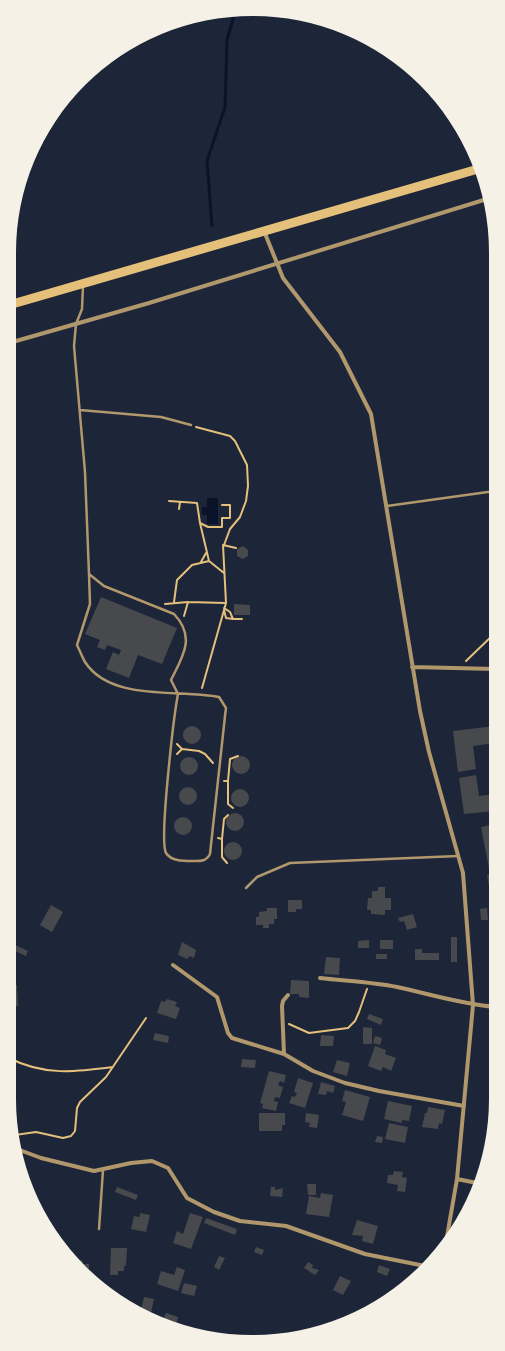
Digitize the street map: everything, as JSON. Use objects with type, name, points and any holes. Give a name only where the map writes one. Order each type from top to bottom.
[{"type":"highway","points":[[16,303],[474,170]]},
{"type":"street","points":[[16,341],[276,264],[483,200]]},
{"type":"street","points":[[264,231],[276,264],[283,278],[340,352],[366,401],[371,414],[412,667],[429,752],[463,874],[473,1005],[457,1179],[448,1232]]},
{"type":"street","points":[[412,667],[489,669]]},
{"type":"street","points":[[173,964],[217,998],[230,1037],[284,1054],[313,1070],[345,1083],[379,1091],[464,1106]]},
{"type":"street","points":[[320,978],[395,987],[473,1005],[489,1006]]},
{"type":"street","points":[[284,1054],[282,1021],[283,1001],[288,995]]},
{"type":"street","points":[[22,1151],[41,1158],[94,1171],[131,1163],[152,1161],[168,1168],[187,1198],[214,1212],[240,1220],[286,1226],[365,1254],[421,1265]]},
{"type":"street","points":[[457,1179],[473,1182]]},
{"type":"lane","points":[[83,284],[82,309],[76,324],[74,346],[85,472],[88,574],[90,604],[77,645],[85,662],[102,678],[127,688],[178,694],[220,697],[226,708],[218,764],[210,854],[207,859],[203,861],[177,860],[170,857],[166,852],[164,838],[165,812],[178,694],[171,680],[186,645],[182,623],[174,614],[104,586],[88,574]]},
{"type":"lane","points":[[80,410],[161,417],[191,425]]},
{"type":"lane","points":[[387,506],[489,492]]},
{"type":"lane","points":[[246,888],[257,877],[290,863],[458,856]]},
{"type":"lane","points":[[99,1229],[103,1170]]},
{"type":"path","points":[[191,425],[230,436],[235,441],[247,465],[248,486],[246,501],[240,517],[230,529],[224,545],[226,602],[200,695]]},
{"type":"path","points":[[169,501],[197,503],[209,561],[224,573]]},
{"type":"path","points":[[179,509],[180,502]]},
{"type":"path","points":[[200,523],[208,527],[222,527],[222,518],[230,518],[230,505],[222,505]]},
{"type":"path","points":[[224,545],[236,548]]},
{"type":"path","points":[[201,562],[207,552]]},
{"type":"path","points":[[174,602],[177,580],[192,565],[209,561]]},
{"type":"path","points":[[155,606],[174,602],[226,602]]},
{"type":"path","points":[[182,623],[188,602]]},
{"type":"path","points":[[224,608],[226,618],[242,619]]},
{"type":"path","points":[[224,608],[230,612],[233,619]]},
{"type":"path","points":[[457,668],[489,639]]},
{"type":"path","points":[[182,749],[199,751],[205,754],[212,763],[218,764]]},
{"type":"path","points":[[230,768],[230,759],[238,756]]},
{"type":"path","points":[[228,781],[228,804],[233,808]]},
{"type":"path","points":[[227,863],[222,857],[222,839],[224,819],[228,815]]},
{"type":"path","points":[[211,838],[222,839]]},
{"type":"path","points":[[282,1021],[309,1033],[348,1028],[355,1021],[368,984]]},
{"type":"path","points":[[19,1134],[36,1132],[63,1138],[71,1136],[75,1131],[77,1108],[80,1102],[100,1084],[146,1018]]},
{"type":"path","points":[[16,1061],[27,1066],[61,1072],[113,1067]]},
{"type":"shaded area","points":[[252,16],[268,17],[283,18],[314,24],[343,34],[371,48],[396,65],[420,85],[449,121],[465,148],[481,191],[487,222],[489,252],[489,1098],[487,1129],[481,1160],[465,1203],[449,1230],[420,1266],[384,1295],[357,1311],[314,1327],[283,1333],[268,1334],[252,1335],[222,1333],[191,1327],[148,1311],[121,1295],[85,1266],[56,1230],[40,1203],[24,1160],[18,1129],[16,252],[18,222],[24,191],[40,148],[65,109],[85,85],[109,65],[134,48],[148,40],[176,29],[191,24],[222,18]]},
{"type":"shaded area","points":[[207,498],[218,498],[218,524],[207,524],[207,515],[202,515],[202,507],[207,507]]},
{"type":"building","points":[[243,546],[248,550],[248,556],[243,559],[237,556],[237,549]]},
{"type":"building","points":[[101,597],[177,628],[162,664],[138,655],[129,678],[106,669],[113,652],[119,655],[121,650],[107,645],[105,650],[97,647],[100,640],[85,634]]},
{"type":"building","points":[[234,604],[250,605],[250,615],[234,615]]},
{"type":"building","points":[[192,726],[198,729],[201,735],[198,741],[192,744],[186,741],[183,735],[186,729]]},
{"type":"building","points":[[489,727],[489,744],[473,746],[476,769],[458,772],[453,731]]},
{"type":"building","points":[[241,756],[247,759],[250,765],[247,771],[241,774],[235,771],[232,765],[235,759]]},
{"type":"building","points":[[189,757],[195,760],[198,766],[195,772],[189,775],[183,772],[180,766],[183,760]]},
{"type":"building","points":[[476,775],[479,796],[489,795],[489,812],[464,814],[459,778]]},
{"type":"building","points":[[188,787],[194,790],[197,796],[194,802],[188,805],[182,802],[179,796],[182,790]]},
{"type":"building","points":[[240,789],[246,792],[249,798],[246,804],[240,807],[234,804],[231,798],[234,792]]},
{"type":"building","points":[[235,813],[241,816],[244,822],[241,828],[235,831],[229,828],[226,822],[229,816]]},
{"type":"building","points":[[183,817],[187,818],[191,822],[191,830],[187,834],[183,835],[179,834],[175,830],[174,826],[175,822],[179,818]]},
{"type":"building","points":[[489,825],[489,869],[481,827]]},
{"type":"building","points":[[233,842],[239,845],[242,851],[239,857],[233,860],[227,857],[224,851],[227,845]]},
{"type":"building","points":[[489,874],[489,886],[487,875]]},
{"type":"building","points":[[378,887],[385,887],[385,898],[391,898],[391,910],[385,910],[385,915],[371,914],[371,910],[367,910],[368,898],[372,898],[372,891],[378,891]]},
{"type":"building","points":[[288,900],[302,900],[302,909],[296,909],[296,912],[288,912]]},
{"type":"building","points":[[51,905],[63,912],[52,932],[40,925]]},
{"type":"building","points":[[267,908],[277,908],[277,919],[274,919],[274,924],[269,924],[269,928],[263,928],[263,925],[256,925],[256,917],[259,917],[259,912],[267,911]]},
{"type":"building","points":[[487,908],[488,920],[481,920],[480,909]]},
{"type":"building","points":[[413,914],[417,927],[407,930],[404,921],[400,922],[398,918]]},
{"type":"building","points":[[451,937],[457,937],[457,962],[451,962]]},
{"type":"building","points":[[369,940],[369,948],[358,948],[358,941]]},
{"type":"building","points":[[380,940],[393,940],[393,949],[380,949]]},
{"type":"building","points":[[182,942],[196,950],[194,958],[189,956],[188,959],[178,955]]},
{"type":"building","points":[[16,945],[28,951],[26,956],[16,951]]},
{"type":"building","points":[[415,949],[422,949],[422,953],[439,953],[439,960],[415,960]]},
{"type":"building","points":[[376,954],[387,954],[387,959],[376,959]]},
{"type":"building","points":[[326,957],[340,958],[339,975],[324,974]]},
{"type":"building","points":[[291,980],[309,981],[309,998],[299,997],[299,994],[290,994]]},
{"type":"building","points":[[16,985],[17,985],[18,1006],[16,1006]]},
{"type":"building","points":[[167,999],[177,1002],[175,1006],[180,1008],[176,1019],[157,1013],[161,1001],[165,1002]]},
{"type":"building","points":[[369,1014],[383,1019],[381,1025],[367,1019]]},
{"type":"building","points":[[363,1027],[372,1028],[372,1044],[363,1044]]},
{"type":"building","points":[[155,1033],[169,1036],[168,1043],[153,1040]]},
{"type":"building","points":[[321,1035],[334,1036],[333,1046],[320,1046]]},
{"type":"building","points":[[375,1036],[382,1038],[380,1045],[373,1043]]},
{"type":"building","points":[[375,1046],[386,1050],[385,1054],[396,1058],[391,1071],[383,1067],[381,1071],[368,1066]]},
{"type":"building","points":[[242,1059],[256,1060],[255,1068],[241,1067]]},
{"type":"building","points":[[337,1060],[350,1063],[347,1076],[333,1072]]},
{"type":"building","points":[[269,1071],[286,1075],[284,1083],[280,1081],[278,1085],[283,1087],[280,1098],[275,1097],[274,1101],[278,1102],[276,1111],[262,1108],[263,1104],[260,1103]]},
{"type":"building","points":[[298,1078],[313,1083],[305,1108],[289,1103],[292,1096],[295,1097],[297,1093],[294,1092]]},
{"type":"building","points":[[321,1082],[335,1086],[333,1093],[327,1091],[326,1095],[318,1094]]},
{"type":"building","points":[[345,1090],[370,1097],[363,1121],[342,1115],[346,1102],[342,1101]]},
{"type":"building","points":[[388,1101],[412,1106],[409,1121],[402,1120],[402,1123],[384,1119]]},
{"type":"building","points":[[428,1107],[445,1110],[442,1124],[439,1123],[438,1129],[422,1127]]},
{"type":"building","points":[[259,1113],[285,1113],[285,1125],[282,1125],[282,1131],[259,1131]]},
{"type":"building","points":[[306,1113],[319,1115],[317,1128],[309,1127],[310,1123],[305,1122]]},
{"type":"building","points":[[389,1123],[408,1127],[405,1143],[385,1139]]},
{"type":"building","points":[[377,1136],[383,1137],[382,1143],[375,1142]]},
{"type":"building","points":[[394,1171],[403,1172],[402,1177],[407,1178],[405,1192],[397,1191],[398,1185],[387,1183],[388,1175],[393,1175]]},
{"type":"building","points":[[307,1184],[316,1184],[316,1195],[308,1195]]},
{"type":"building","points":[[117,1187],[138,1195],[136,1200],[115,1192]]},
{"type":"building","points":[[271,1187],[275,1187],[275,1190],[283,1188],[282,1197],[270,1196]]},
{"type":"building","points":[[321,1193],[333,1195],[329,1217],[306,1214],[309,1196],[320,1198]]},
{"type":"building","points":[[140,1213],[150,1215],[146,1232],[131,1229],[134,1216],[140,1217]]},
{"type":"building","points":[[190,1213],[203,1217],[191,1249],[173,1243],[177,1231],[183,1234]]},
{"type":"building","points":[[206,1218],[237,1229],[235,1235],[204,1223]]},
{"type":"building","points":[[357,1220],[378,1226],[373,1244],[362,1241],[363,1236],[352,1235]]},
{"type":"building","points":[[256,1247],[264,1250],[262,1255],[254,1252]]},
{"type":"building","points":[[111,1248],[127,1248],[126,1266],[124,1266],[124,1271],[118,1271],[118,1275],[110,1275]]},
{"type":"building","points":[[219,1256],[225,1258],[219,1270],[214,1267]]},
{"type":"building","points":[[308,1262],[313,1265],[312,1268],[319,1270],[315,1275],[304,1268]]},
{"type":"building","points":[[83,1264],[89,1264],[89,1269]]},
{"type":"building","points":[[379,1265],[390,1269],[387,1276],[377,1272]]},
{"type":"building","points":[[177,1267],[185,1270],[178,1291],[157,1284],[161,1271],[174,1275]]},
{"type":"building","points":[[340,1276],[351,1281],[343,1295],[333,1290]]},
{"type":"building","points":[[184,1283],[197,1286],[194,1296],[181,1293]]},
{"type":"building","points":[[144,1297],[154,1299],[151,1312],[142,1307]]},
{"type":"building","points":[[166,1313],[178,1317],[177,1322],[164,1318]]},
{"type":"waterway","points":[[212,226],[207,161],[225,107],[227,40],[234,17]]}]
